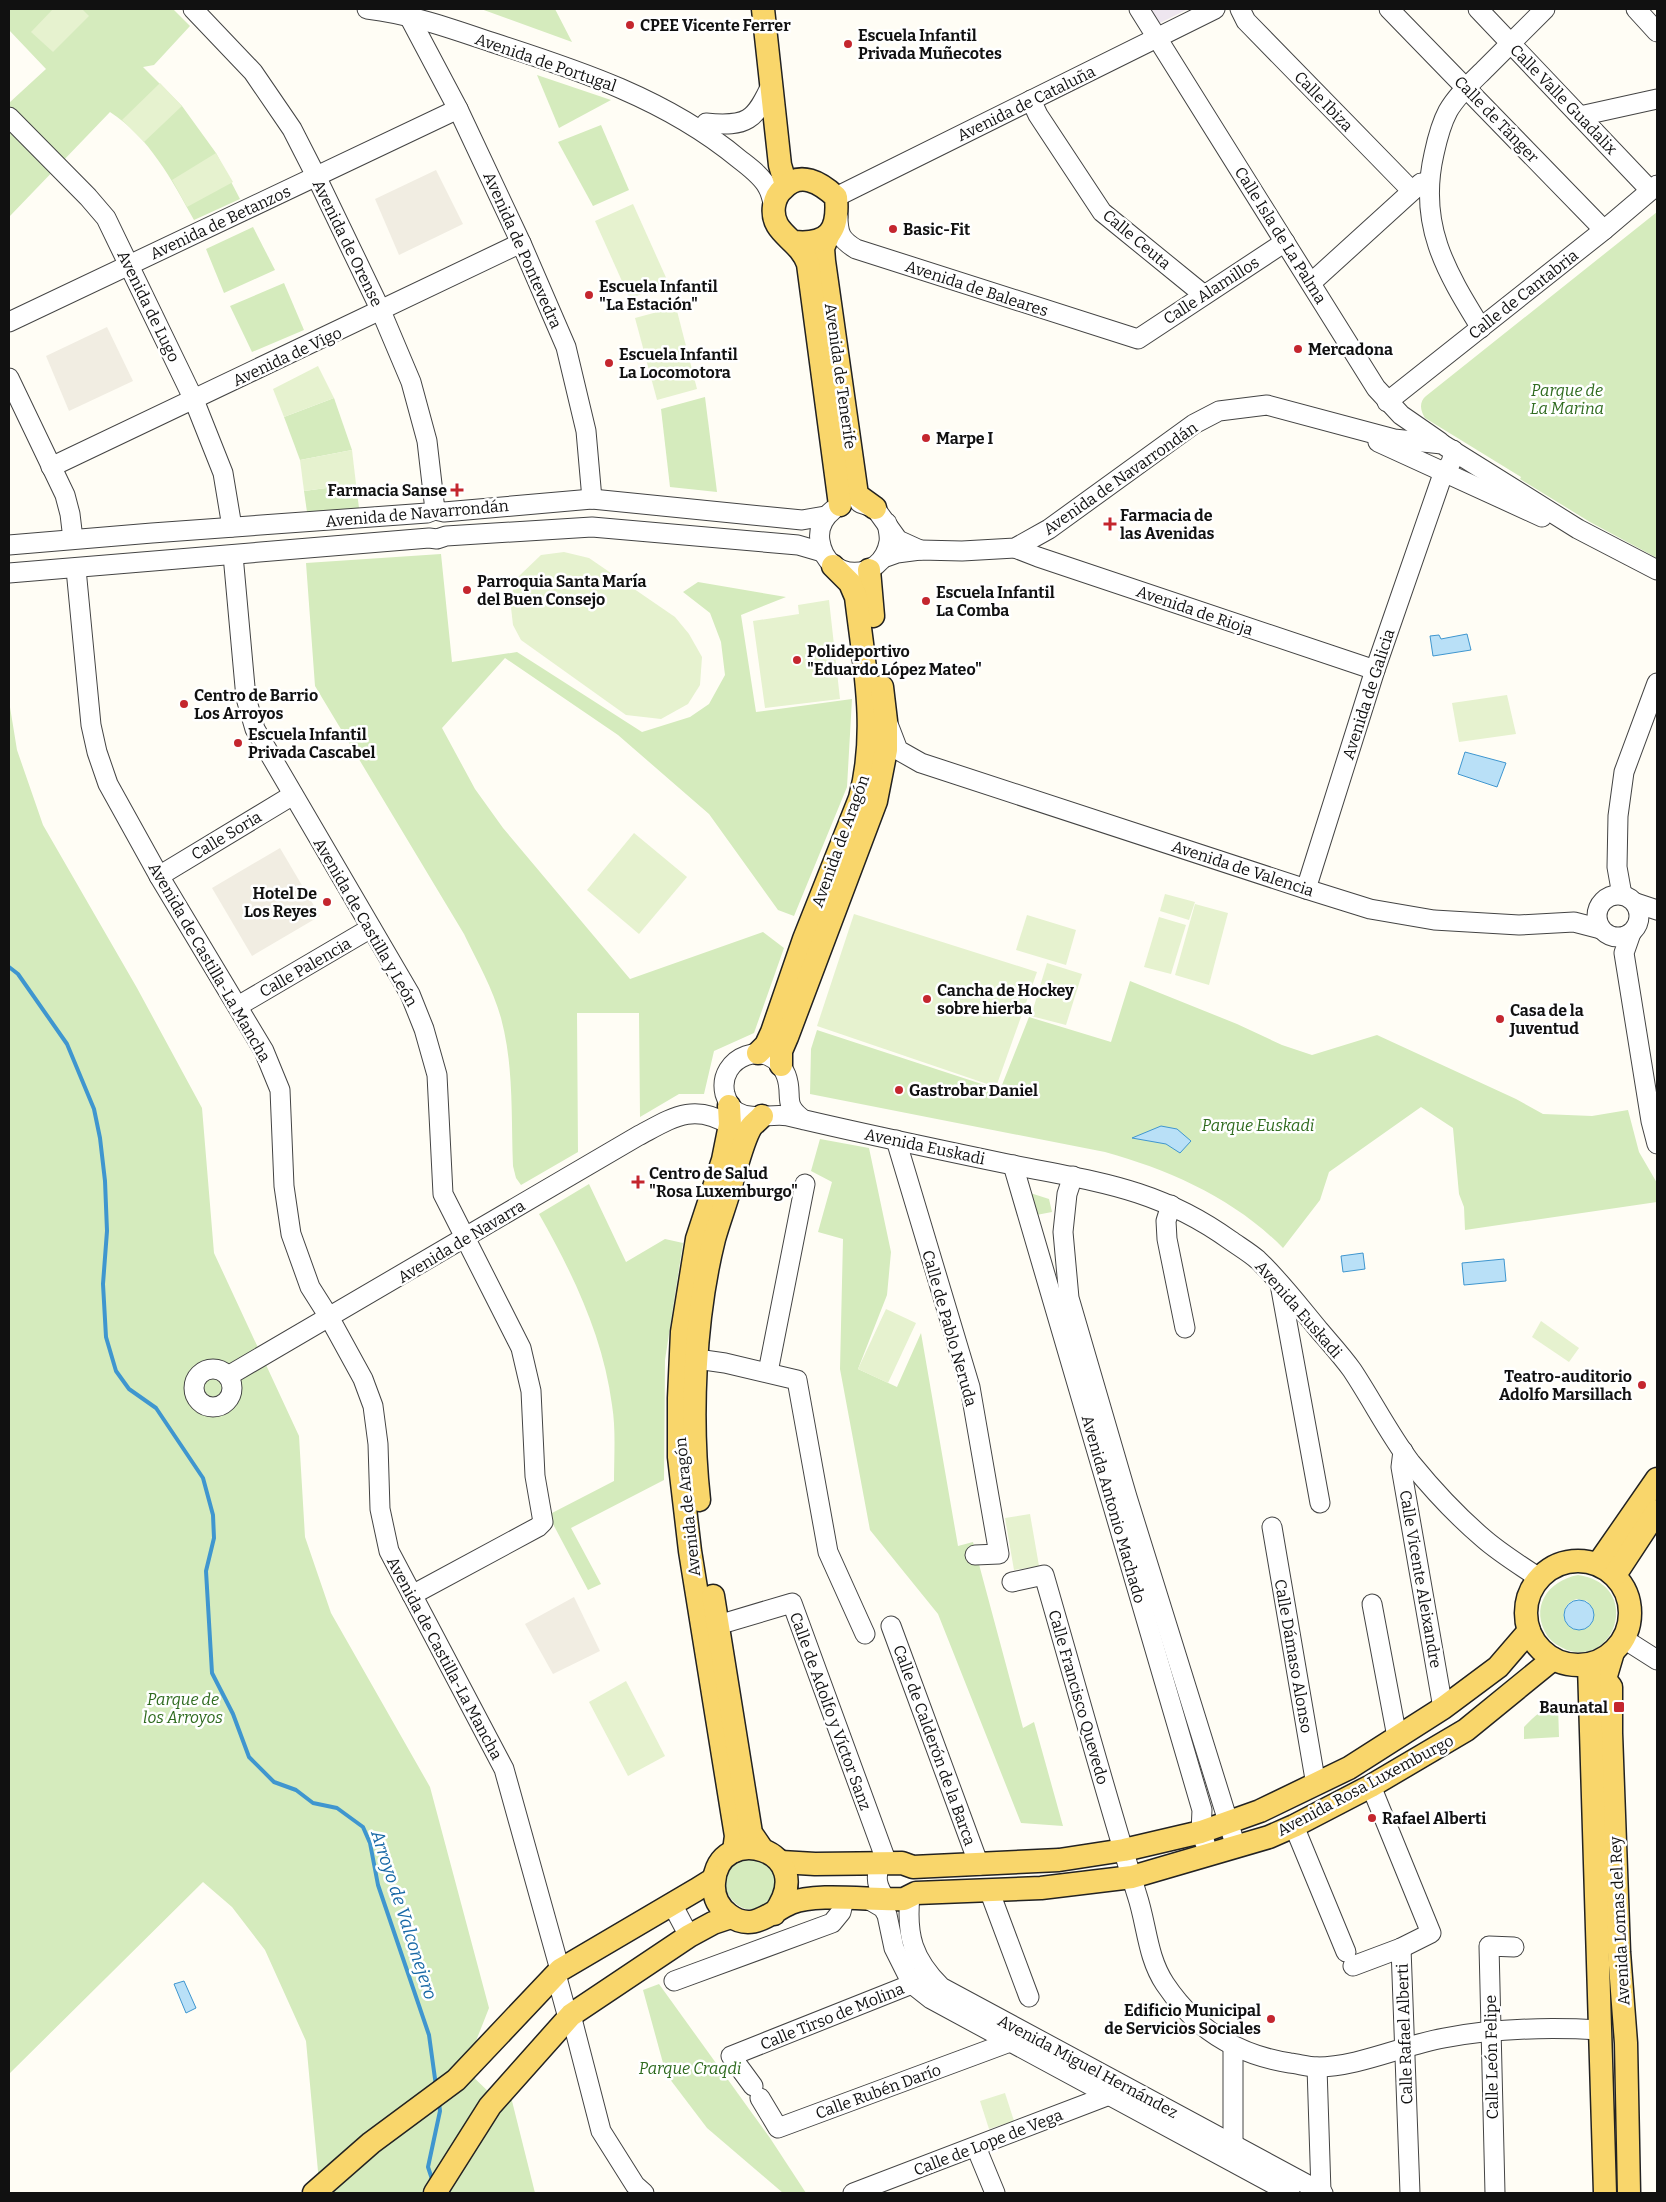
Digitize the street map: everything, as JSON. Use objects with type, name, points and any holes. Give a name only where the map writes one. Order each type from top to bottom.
[{"type":"main road","points":[[763,9],[780,165],[781,193],[778,228],[794,242],[812,243],[834,217],[823,186],[809,180],[796,180],[781,193]]},
{"type":"main road","points":[[779,9],[795,165],[809,180]]},
{"type":"main road","name":"Avenida de Tenerife","points":[[834,217],[823,248],[824,261],[857,495],[881,516]]},
{"type":"main road","name":"Avenida de Tenerife","points":[[794,242],[804,253],[808,264],[833,510]]},
{"type":"main road","name":"Avenida de Aragón","points":[[758,1053],[766,1045],[772,1032],[804,939],[860,798],[866,777],[870,748],[870,720],[856,597],[850,584],[828,559]]},
{"type":"main road","name":"Avenida de Aragón","points":[[781,1065],[781,1051],[876,802],[882,776],[886,750],[886,721],[876,564]]},
{"type":"main road","name":"Avenida de Aragón","points":[[728,1106],[723,1160],[697,1239],[682,1332],[679,1457],[693,1569],[736,1836],[734,1851]]},
{"type":"main road","name":"Avenida de Aragón","points":[[762,1849],[751,1833],[718,1625],[704,1550],[696,1473],[695,1402],[697,1359],[705,1287],[714,1240],[751,1127],[765,1116]]},
{"type":"main road","points":[[1607,1570],[1657,1479]]},
{"type":"main road","points":[[1607,1570],[1657,1510]]},
{"type":"main road","points":[[1583,1560],[1607,1570],[1625,1589],[1630,1606],[1630,1623],[1618,1646],[1602,1660],[1589,1665],[1570,1665],[1553,1659],[1538,1647],[1529,1631],[1526,1613],[1529,1594],[1539,1578],[1552,1568],[1567,1562],[1583,1560]]},
{"type":"main road","name":"Avenida Rosa Luxemburgo","points":[[762,1849],[772,1853],[781,1862],[790,1864],[902,1863],[913,1868],[1059,1860],[1124,1850],[1201,1832],[1260,1811],[1349,1768],[1443,1708],[1498,1667],[1529,1631]]},
{"type":"main road","name":"Avenida Lomas del Rey","points":[[1618,1646],[1605,1679],[1611,1687],[1611,1733],[1620,1952],[1626,2043],[1630,2193]]},
{"type":"main road","name":"Avenida Rosa Luxemburgo","points":[[731,1917],[749,1922],[762,1920],[792,1903],[817,1898],[904,1900],[913,1894],[1041,1888],[1132,1877],[1236,1847],[1294,1826],[1371,1786],[1466,1730],[1553,1659]]},
{"type":"main road","name":"Avenida Lomas del Rey","points":[[1589,1665],[1605,2193]]},
{"type":"main road","points":[[314,2193],[371,2143],[456,2080],[560,1971],[712,1880],[717,1868],[725,1857],[734,1851],[747,1848],[762,1849]]},
{"type":"main road","points":[[774,1914],[782,1903],[787,1883],[786,1874],[781,1862]]},
{"type":"main road","points":[[714,1876],[713,1890],[716,1899],[723,1910],[731,1917]]},
{"type":"main road","points":[[435,2193],[490,2106],[572,2015],[690,1936],[713,1923],[731,1917]]},
{"type":"street","name":"Avenida de Orense","points":[[193,9],[253,72],[292,128],[381,311],[411,382],[427,441],[435,512],[448,524],[438,537]]},
{"type":"street","name":"Avenida de Portugal","points":[[367,9],[409,11],[589,66],[630,82],[706,123],[763,169],[781,193]]},
{"type":"street","name":"Calle Isla de La Palma","points":[[1139,9],[1387,402],[1442,446]]},
{"type":"street","name":"Avenida de Cataluña","points":[[834,217],[1031,100],[1215,9]]},
{"type":"street","name":"Calle Ibiza","points":[[1240,9],[1246,21],[1412,191]]},
{"type":"street","name":"Calle de Tánger","points":[[1389,9],[1604,230]]},
{"type":"street","name":"Calle Valle Guadalix","points":[[1478,9],[1580,116],[1654,187]]},
{"type":"street","points":[[1481,328],[1461,296],[1433,235],[1428,205],[1429,176],[1438,136],[1448,111],[1466,88],[1545,9]]},
{"type":"street","points":[[1636,9],[1657,32]]},
{"type":"street","name":"Avenida de Portugal","points":[[409,11],[581,71],[627,90],[692,124],[758,174],[768,188],[781,193]]},
{"type":"street","name":"Avenida de Pontevedra","points":[[409,11],[458,109],[521,244],[566,347],[586,431],[592,500],[602,514],[593,527]]},
{"type":"street","name":"Avenida de Portugal","points":[[706,123],[736,124],[748,120],[761,105],[772,83]]},
{"type":"street","points":[[1580,116],[1657,99]]},
{"type":"street","name":"Calle Ceuta","points":[[1031,100],[1038,115],[1102,212],[1204,295]]},
{"type":"street","name":"Avenida de Betanzos","points":[[9,322],[458,109]]},
{"type":"street","name":"Avenida de Lugo","points":[[9,117],[106,218],[130,265],[194,400],[223,473],[230,528],[241,542],[232,555]]},
{"type":"street","points":[[1311,283],[1429,176]]},
{"type":"street","name":"Calle de Cantabria","points":[[1387,402],[1604,230],[1654,187]]},
{"type":"street","name":"Avenida de Baleares","points":[[834,217],[838,230],[845,242],[856,249],[1138,339]]},
{"type":"street","name":"Calle Alamillos","points":[[1138,339],[1285,242]]},
{"type":"street","name":"Avenida de Vigo","points":[[52,467],[521,244]]},
{"type":"street","name":"Avenida de Castilla-La Mancha","points":[[9,378],[65,495],[74,539],[84,553],[77,568],[91,724],[97,752],[108,784],[159,876],[264,1051],[280,1090],[284,1186],[290,1234],[310,1287],[330,1317],[363,1379],[373,1406],[378,1444],[380,1509],[389,1552],[504,1769],[572,2015],[601,2131],[635,2185],[644,2193]]},
{"type":"street","name":"Avenida de Navarrondán","points":[[920,550],[962,551],[1015,548],[1049,529],[1194,424],[1219,411],[1267,405],[1319,417],[1394,439],[1442,446],[1578,529],[1657,570]]},
{"type":"street","name":"Avenida de Navarrondán","points":[[1319,417],[1444,471],[1528,512],[1578,529]]},
{"type":"street","points":[[1425,463],[1426,448],[1442,446],[1453,459],[1444,471]]},
{"type":"street","name":"Avenida de Galicia","points":[[1425,463],[1435,481],[1434,500]]},
{"type":"street","name":"Avenida de Galicia","points":[[1306,889],[1375,670],[1444,471]]},
{"type":"street","name":"Avenida de Navarrondán","points":[[9,545],[592,500],[802,520],[833,510]]},
{"type":"street","points":[[858,502],[881,516],[898,540],[920,550],[897,553],[876,564],[850,573],[828,559],[819,534],[833,510],[858,502]]},
{"type":"street","points":[[876,564],[890,541],[881,516]]},
{"type":"street","name":"Avenida de Navarrondán","points":[[9,573],[438,537],[593,527],[798,545],[828,559]]},
{"type":"street","name":"Avenida de Rioja","points":[[1015,548],[1375,670]]},
{"type":"street","name":"Avenida de Castilla y León","points":[[232,555],[246,698],[255,729],[410,994],[424,1029],[437,1075],[443,1194],[521,1348],[531,1391],[535,1476],[543,1522],[522,1536],[412,1595]]},
{"type":"street","points":[[1657,683],[1624,772],[1618,816],[1617,867],[1618,915],[1654,1136],[1657,1144]]},
{"type":"street","points":[[886,721],[898,750],[921,763]]},
{"type":"street","points":[[882,776],[897,763],[921,763]]},
{"type":"street","name":"Avenida de Valencia","points":[[921,763],[1370,909],[1434,920],[1519,925],[1574,922],[1618,915]]},
{"type":"street","name":"Calle Soria","points":[[159,876],[293,795]]},
{"type":"street","points":[[1618,915],[1657,912]]},
{"type":"street","name":"Calle Palencia","points":[[238,1006],[372,928]]},
{"type":"street","points":[[696,1112],[719,1118],[728,1106],[730,1068],[742,1057],[758,1053],[774,1058],[781,1065],[787,1079],[789,1106],[794,1113],[804,1120]]},
{"type":"street","points":[[696,1112],[718,1098],[738,1113],[765,1116],[779,1108],[788,1090]]},
{"type":"street","name":"Avenida de Navarra","points":[[228,1376],[638,1136],[679,1114],[696,1112]]},
{"type":"street","name":"Avenida Euskadi","points":[[765,1116],[783,1115],[1013,1165],[1073,1176],[1139,1192],[1171,1205],[1206,1223],[1255,1258],[1280,1282],[1350,1368],[1403,1451],[1448,1506],[1484,1539],[1539,1578]]},
{"type":"street","name":"Calle de Pablo Neruda","points":[[896,1140],[970,1387],[999,1554],[975,1555]]},
{"type":"street","name":"Avenida Antonio Machado","points":[[1013,1165],[1197,1792],[1202,1810],[1201,1832],[1209,1855]]},
{"type":"street","name":"Avenida Antonio Machado","points":[[1073,1176],[1067,1194],[1063,1232],[1069,1298],[1127,1497],[1236,1847]]},
{"type":"street","points":[[768,1372],[805,1184]]},
{"type":"street","points":[[1171,1205],[1166,1221],[1167,1239],[1185,1328]]},
{"type":"street","points":[[1035,1236],[1050,1230],[1063,1232]]},
{"type":"street","points":[[1280,1282],[1284,1314],[1320,1502]]},
{"type":"street","points":[[697,1359],[768,1372],[797,1380],[828,1552],[865,1634]]},
{"type":"street","name":"Calle Vicente Aleixandre","points":[[1403,1451],[1401,1467],[1443,1708]]},
{"type":"street","name":"Calle Dámaso Alonso","points":[[1272,1527],[1316,1785]]},
{"type":"street","name":"Calle Francisco Quevedo","points":[[1012,1582],[1044,1576],[1124,1850]]},
{"type":"street","name":"Calle de Adolfo y Víctor Sanz","points":[[718,1625],[792,1603],[884,1864]]},
{"type":"street","points":[[1372,1604],[1397,1737]]},
{"type":"street","name":"Calle de Calderón de la Barca","points":[[891,1626],[979,1865]]},
{"type":"street","points":[[1618,1646],[1657,1660]]},
{"type":"street","points":[[1197,1792],[1215,1782]]},
{"type":"street","name":"Calle Rafael Alberti","points":[[1371,1786],[1431,1933],[1401,1948],[1410,2193]]},
{"type":"street","points":[[1294,1826],[1349,1959],[1401,1948]]},
{"type":"street","points":[[1124,1850],[1138,1898],[1150,1954],[1165,1984],[1191,2014],[1209,2030],[1233,2046],[1252,2055],[1317,2067],[1359,2061],[1405,2047],[1489,2030],[1533,2027],[1600,2030]]},
{"type":"street","points":[[674,1982],[832,1923],[841,1912],[878,1888],[876,1876],[884,1864]]},
{"type":"street","name":"Avenida Miguel Hernández","points":[[913,1868],[919,1875],[919,1885],[913,1894],[908,1915],[909,1934],[916,1953],[920,1978]]},
{"type":"street","points":[[989,1890],[1029,1997]]},
{"type":"street","name":"Avenida Miguel Hernández","points":[[865,1898],[883,1908],[887,1916],[894,1948],[920,1978],[931,1999],[1010,2042],[1233,2143],[1322,2193]]},
{"type":"street","points":[[672,1904],[690,1936]]},
{"type":"street","name":"Calle León Felipe","points":[[1495,2193],[1489,2030],[1489,1946],[1514,1947]]},
{"type":"street","name":"Avenida Miguel Hernández","points":[[920,1978],[941,1987],[1290,2193]]},
{"type":"street","name":"Calle Tirso de Molina","points":[[756,2092],[730,2056],[920,1978]]},
{"type":"street","name":"Calle Rubén Darío","points":[[756,2092],[778,2128],[1010,2042]]},
{"type":"street","points":[[1233,2046],[1233,2143]]},
{"type":"street","points":[[1317,2067],[1322,2193]]},
{"type":"street","name":"Calle de Lope de Vega","points":[[853,2193],[882,2188],[1110,2088]]},
{"type":"street","points":[[976,2147],[995,2193]]},
{"type":"shaded area","points":[[1145,9],[1188,9],[1160,23],[1150,17]]},
{"type":"shaded area","points":[[436,170],[463,224],[399,255],[375,199]]},
{"type":"shaded area","points":[[107,327],[133,381],[69,411],[46,356]]},
{"type":"shaded area","points":[[280,848],[320,916],[252,956],[212,888]]},
{"type":"shaded area","points":[[574,1597],[600,1651],[553,1674],[525,1624]]},
{"type":"green space","points":[[9,9],[173,9],[190,26],[154,65],[143,67],[182,106],[216,153],[240,199],[194,220],[168,175],[148,147],[124,122],[110,112],[9,217],[9,103],[46,69],[9,30]]},
{"type":"green space","points":[[53,9],[82,9],[89,16],[53,52],[31,32]]},
{"type":"green space","points":[[481,9],[555,9],[572,42]]},
{"type":"green space","points":[[537,75],[611,100],[559,128]]},
{"type":"green space","points":[[160,83],[182,106],[144,142],[122,120]]},
{"type":"green space","points":[[601,125],[629,190],[593,206],[558,142]]},
{"type":"green space","points":[[216,153],[233,182],[187,207],[172,180]]},
{"type":"green space","points":[[633,204],[668,282],[630,299],[595,221]]},
{"type":"green space","name":"Parque de La Marina","points":[[1657,212],[1657,558],[1590,522],[1425,418],[1421,406],[1426,396]]},
{"type":"green space","points":[[253,227],[275,270],[224,293],[206,249]]},
{"type":"green space","points":[[284,283],[304,330],[252,352],[230,306]]},
{"type":"green space","points":[[676,307],[697,389],[657,400],[635,318]]},
{"type":"green space","points":[[318,366],[334,398],[284,417],[273,389]]},
{"type":"green space","points":[[705,397],[717,492],[670,487],[661,409]]},
{"type":"green space","points":[[334,398],[352,450],[300,460],[284,417]]},
{"type":"green space","points":[[352,450],[356,484],[304,491],[300,460]]},
{"type":"green space","points":[[356,484],[359,508],[307,512],[304,491]]},
{"type":"green space","points":[[564,552],[589,558],[675,617],[689,634],[702,657],[700,685],[688,704],[661,719],[626,715],[521,640],[513,625],[510,599],[517,578],[541,555]]},
{"type":"green space","points":[[441,554],[452,662],[517,652],[642,732],[690,717],[709,704],[725,675],[721,642],[710,613],[683,592],[698,582],[786,597],[741,615],[756,712],[852,699],[847,787],[794,916],[778,910],[709,814],[618,735],[505,658],[442,728],[475,789],[503,828],[630,979],[763,932],[784,948],[754,1033],[714,1051],[704,1094],[679,1094],[640,1117],[639,1013],[577,1013],[578,1152],[521,1185],[516,1178],[513,1166],[508,1054],[501,1018],[494,996],[464,934],[315,686],[306,563]]},
{"type":"green space","name":"Polideportivo \"Eduardo López Mateo\"","points":[[829,600],[840,699],[765,708],[753,621],[799,614],[798,605]]},
{"type":"green space","points":[[1507,695],[1516,734],[1459,742],[1452,703]]},
{"type":"green space","name":"Parque de los Arroyos","points":[[9,701],[17,750],[43,825],[137,988],[202,1108],[214,1253],[299,1436],[305,1537],[331,1613],[430,1787],[489,2008],[465,2069],[494,2097],[510,2093],[535,2193],[320,2193],[306,2041],[265,1950],[232,1907],[203,1882],[9,2074]]},
{"type":"green space","points":[[634,833],[687,877],[639,934],[587,890]]},
{"type":"green space","points":[[1165,894],[1195,902],[1189,920],[1160,911]]},
{"type":"green space","points":[[1195,904],[1228,913],[1209,985],[1175,975]]},
{"type":"green space","name":"Cancha de Hockey sobre hierba","points":[[854,914],[1037,972],[996,1087],[817,1026]]},
{"type":"green space","points":[[1027,915],[1076,930],[1066,965],[1016,950]]},
{"type":"green space","points":[[1159,917],[1186,925],[1171,974],[1144,967]]},
{"type":"green space","points":[[1047,963],[1082,974],[1066,1025],[1031,1016]]},
{"type":"green space","name":"Parque Euskadi","points":[[1130,981],[1237,1024],[1282,1045],[1312,1055],[1377,1035],[1516,1099],[1543,1114],[1592,1116],[1628,1110],[1639,1152],[1657,1183],[1657,1202],[1465,1230],[1464,1207],[1459,1194],[1453,1128],[1421,1107],[1329,1172],[1320,1200],[1283,1248],[1244,1215],[1223,1201],[1177,1177],[1129,1159],[1105,1152],[810,1094],[811,1049],[817,1030],[1000,1090],[1029,1017],[1111,1042]]},
{"type":"green space","points":[[820,1139],[869,1148],[891,1252],[887,1295],[858,1369],[897,1387],[921,1333],[958,1546],[973,1542],[1023,1728],[1034,1722],[1063,1826],[1021,1823],[938,1614],[870,1530],[840,1369],[843,1239],[818,1232],[832,1182],[811,1171]]},
{"type":"green space","points":[[589,1184],[626,1262],[665,1239],[683,1243],[665,1360],[664,1480],[571,1528],[601,1584],[588,1590],[553,1524],[552,1513],[614,1481],[613,1414],[608,1379],[594,1330],[575,1283],[539,1214]]},
{"type":"green space","points":[[1024,1191],[1049,1199],[1052,1212],[1031,1216]]},
{"type":"green space","points":[[886,1309],[916,1323],[888,1383],[858,1369]]},
{"type":"green space","points":[[1541,1321],[1579,1348],[1569,1362],[1532,1337]]},
{"type":"green space","points":[[1030,1514],[1039,1566],[1014,1570],[1005,1518]]},
{"type":"green space","points":[[1578,1575],[1598,1582],[1610,1593],[1616,1607],[1615,1622],[1609,1636],[1599,1647],[1584,1652],[1567,1650],[1557,1645],[1548,1637],[1540,1616],[1541,1606],[1544,1597],[1550,1590],[1567,1578]],"holes":[[[1577,1599],[1587,1601],[1593,1609],[1577,1630],[1567,1624],[1564,1615],[1565,1610],[1567,1605]]]},
{"type":"green space","points":[[626,1681],[665,1756],[628,1776],[589,1702]]},
{"type":"green space","points":[[1558,1705],[1559,1737],[1524,1739],[1524,1727],[1535,1716],[1543,1710]]},
{"type":"green space","points":[[739,1859],[766,1860],[779,1883],[765,1906],[746,1909],[731,1899],[728,1894],[725,1882],[726,1876],[729,1869]]},
{"type":"green space","name":"Parque Craqdi","points":[[659,1984],[770,2138],[806,2193],[783,2193],[707,2128],[666,2074],[643,1990]]},
{"type":"green space","points":[[1005,2093],[1014,2121],[989,2129],[980,2101]]},
{"type":"water","points":[[1467,634],[1471,650],[1433,656],[1430,636],[1439,635],[1441,639]]},
{"type":"water","points":[[1465,752],[1506,763],[1497,787],[1458,774]]},
{"type":"water","points":[[1161,1126],[1177,1129],[1191,1141],[1180,1153],[1166,1144],[1132,1138]]},
{"type":"water","points":[[1363,1253],[1365,1269],[1343,1272],[1341,1256]]},
{"type":"water","points":[[1504,1259],[1506,1281],[1464,1285],[1462,1263]]},
{"type":"water","points":[[1579,1600],[1590,1604],[1594,1615],[1590,1626],[1579,1630],[1568,1626],[1564,1615],[1568,1604]]},
{"type":"water","points":[[184,1981],[196,2008],[186,2013],[174,1984]]},
{"type":"waterway","name":"Arroyo de Valconejero","points":[[9,967],[18,974],[67,1044],[94,1109],[100,1138],[105,1181],[107,1231],[103,1284],[106,1337],[116,1371],[129,1389],[156,1408],[203,1478],[213,1515],[214,1538],[206,1571],[212,1673],[233,1714],[249,1757],[274,1782],[296,1790],[313,1803],[337,1808],[363,1827],[370,1843],[378,1885],[429,2035],[436,2086]]},
{"type":"waterway","name":"Arroyo de Valconejero","points":[[433,2182],[428,2167],[440,2111],[439,2103]]},
{"type":"place","name":"CPEE Vicente Ferrer","points":[[630,25]]},
{"type":"place","name":"Escuela Infantil Privada Muñecotes","points":[[848,44]]},
{"type":"place","name":"Basic-Fit","points":[[893,229]]},
{"type":"place","name":"Escuela Infantil \"La Estación\"","points":[[589,295]]},
{"type":"place","name":"Mercadona","points":[[1298,349]]},
{"type":"place","name":"Escuela Infantil La Locomotora","points":[[609,363]]},
{"type":"place","name":"Marpe I","points":[[926,438]]},
{"type":"place","name":"Farmacia Sanse","points":[[457,490]]},
{"type":"place","name":"Farmacia de las Avenidas","points":[[1110,524]]},
{"type":"place","name":"Parroquia Santa María del Buen Consejo","points":[[467,590]]},
{"type":"place","name":"Escuela Infantil La Comba","points":[[926,601]]},
{"type":"place","name":"Polideportivo \"Eduardo López Mateo\"","points":[[797,660]]},
{"type":"place","name":"Centro de Barrio Los Arroyos","points":[[184,704]]},
{"type":"place","name":"Escuela Infantil Privada Cascabel","points":[[238,743]]},
{"type":"place","name":"Hotel De Los Reyes","points":[[327,902]]},
{"type":"place","name":"Cancha de Hockey sobre hierba","points":[[927,999]]},
{"type":"place","name":"Casa de la Juventud","points":[[1500,1019]]},
{"type":"place","name":"Gastrobar Daniel","points":[[899,1090]]},
{"type":"place","name":"Centro de Salud \"Rosa Luxemburgo\"","points":[[638,1182]]},
{"type":"place","name":"Teatro-auditorio Adolfo Marsillach","points":[[1642,1385]]},
{"type":"place","name":"Baunatal","points":[[1619,1707]]},
{"type":"place","name":"Rafael Alberti","points":[[1372,1818]]},
{"type":"place","name":"Edificio Municipal de Servicios Sociales","points":[[1271,2019]]}]
